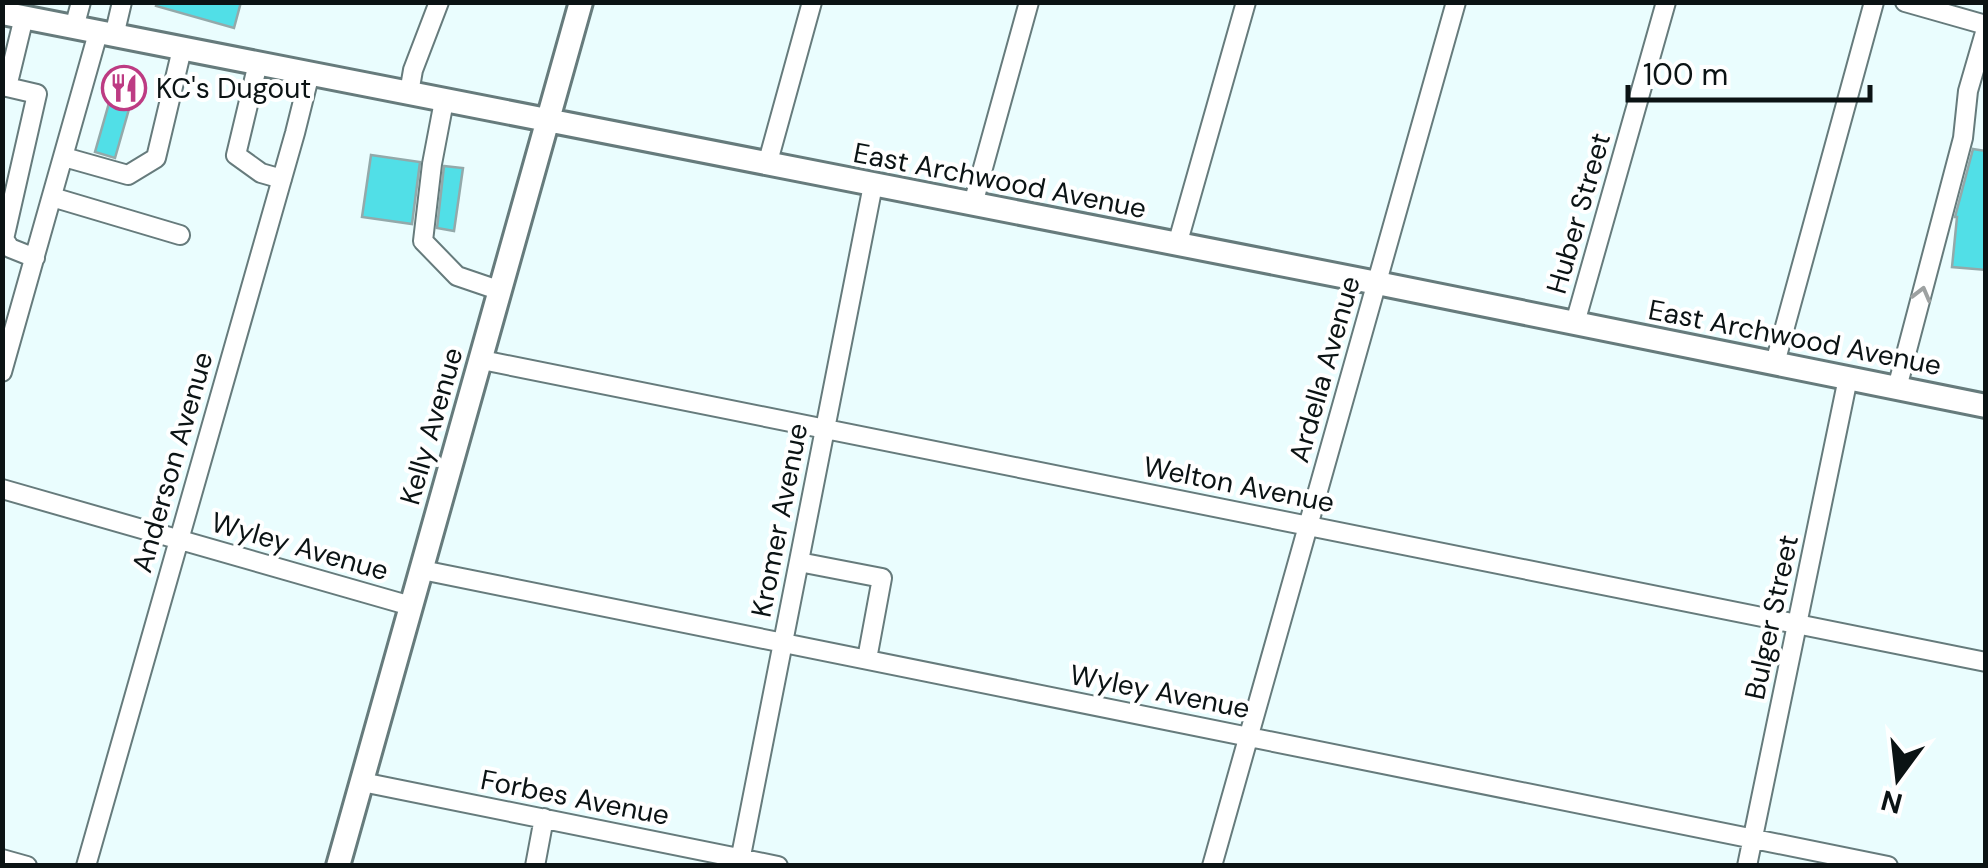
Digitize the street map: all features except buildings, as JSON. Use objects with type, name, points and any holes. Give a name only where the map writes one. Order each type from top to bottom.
[{"type":"main road","name":"Kelly Avenue","points":[[338,866],[581,2]]},
{"type":"main road","name":"East Archwood Avenue","points":[[13,15],[1986,406]]},
{"type":"street","points":[[74,28],[81,2]]},
{"type":"street","points":[[2,372],[64,157],[106,34],[122,2]]},
{"type":"street","points":[[410,94],[413,70],[439,2]]},
{"type":"street","points":[[767,165],[812,2]]},
{"type":"street","points":[[973,204],[1029,2]]},
{"type":"street","points":[[1177,245],[1246,2]]},
{"type":"street","name":"Ardella Avenue","points":[[1212,866],[1456,2]]},
{"type":"street","name":"Huber Street","points":[[1575,323],[1666,2]]},
{"type":"street","points":[[1775,363],[1874,2]]},
{"type":"street","points":[[1898,388],[1986,27],[1906,2]]},
{"type":"street","points":[[13,15],[5,87],[36,94],[4,239],[10,248],[34,258]]},
{"type":"street","points":[[64,157],[128,174],[156,158],[182,49]]},
{"type":"street","points":[[258,63],[236,154],[260,173],[282,179]]},
{"type":"street","name":"Anderson Avenue","points":[[86,866],[310,74]]},
{"type":"street","points":[[444,100],[424,241],[457,276],[500,291]]},
{"type":"street","name":"Kromer Avenue","points":[[740,862],[873,185]]},
{"type":"street","points":[[52,197],[180,235]]},
{"type":"street","name":"Welton Avenue","points":[[482,360],[1986,662]]},
{"type":"street","name":"Bulger Street","points":[[1747,866],[1848,378]]},
{"type":"street","name":"Wyley Avenue","points":[[2,489],[411,606]]},
{"type":"street","points":[[799,562],[882,578],[866,660]]},
{"type":"street","name":"Wyley Avenue","points":[[422,570],[1888,866]]},
{"type":"street","name":"Forbes Avenue","points":[[362,782],[740,862],[778,866]]},
{"type":"street","points":[[535,866],[544,818]]},
{"type":"street","points":[[2,858],[27,866]]},
{"type":"place","name":"KC's Dugout","points":[[124,88]]}]
